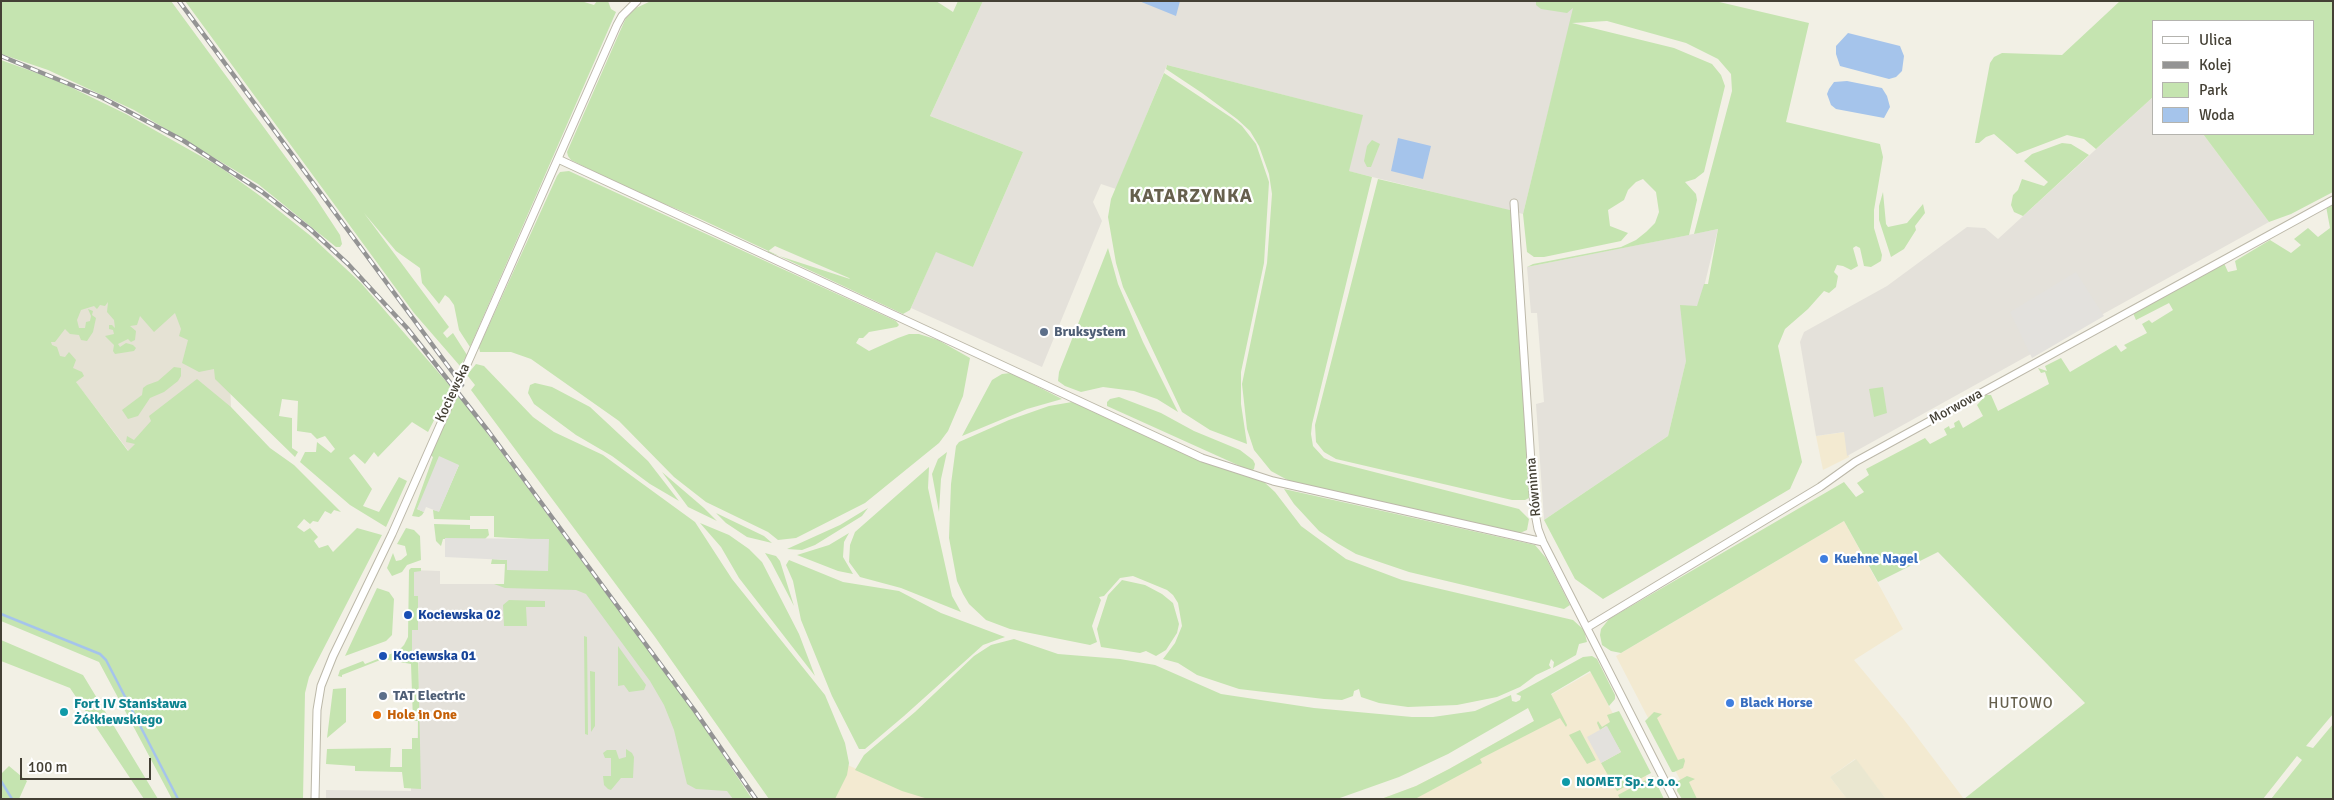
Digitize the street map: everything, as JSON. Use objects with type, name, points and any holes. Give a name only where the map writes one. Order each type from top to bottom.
[{"type":"street","name":"Kociewska","points":[[314,799],[317,710],[321,686],[369,577],[392,534],[439,423],[617,25],[622,16],[638,1]]},
{"type":"street","points":[[558,159],[1202,458],[1273,482],[1543,542]]},
{"type":"street","name":"Morwowa","points":[[1588,628],[1820,487],[1855,462],[2333,200]]},
{"type":"street","name":"Równinna","points":[[1514,202],[1534,508],[1543,542],[1674,799]]},
{"type":"shaded area","points":[[983,1],[1549,1],[1574,7],[1523,214],[1348,171],[1362,115],[1167,65],[1116,189],[1101,184],[1093,202],[1102,221],[1042,367],[911,308],[936,251],[973,267],[1023,152],[930,116]]},
{"type":"shaded area","points":[[2152,98],[2152,135],[2204,135],[2269,222],[1847,456],[1844,432],[1816,436],[1800,342],[1804,332],[1887,286],[1967,227],[1985,228],[1998,239]]},
{"type":"shaded area","points":[[199,213],[227,313],[239,595],[42,338],[75,295]]},
{"type":"shaded area","points":[[1718,229],[1668,436],[1544,520],[1536,404],[1544,402],[1537,313],[1531,313],[1527,267]]},
{"type":"shaded area","points":[[2076,272],[2104,316],[2032,358],[2010,312]]},
{"type":"shaded area","points":[[1845,432],[1849,457],[1823,470],[1816,436]]},
{"type":"shaded area","points":[[439,456],[459,465],[439,512],[426,507],[424,512],[417,509]]},
{"type":"shaded area","points":[[1844,521],[1903,629],[1854,660],[1905,721],[1964,799],[1886,799],[1855,759],[1830,777],[1847,799],[1690,799],[1616,656]]},
{"type":"shaded area","points":[[445,538],[549,539],[548,571],[507,570],[507,560],[445,557]]},
{"type":"shaded area","points":[[411,570],[440,571],[440,584],[504,584],[580,576],[740,799],[326,799],[326,790],[411,791],[411,770],[417,770],[419,659],[411,659]]},
{"type":"shaded area","points":[[1591,672],[1658,799],[1381,799],[1416,786],[1534,721],[1528,708]]},
{"type":"shaded area","points":[[1607,726],[1621,752],[1601,763],[1587,737]]},
{"type":"shaded area","points":[[1856,759],[1886,799],[1847,799],[1830,777]]},
{"type":"shaded area","points":[[845,764],[928,799],[804,799]]},
{"type":"green space","points":[[1,1],[171,1],[315,197],[340,235],[342,244],[340,247],[336,247],[258,184],[134,110],[48,70],[1,54]]},
{"type":"green space","points":[[185,1],[581,1],[594,5],[597,1],[608,1],[611,9],[616,12],[470,347],[459,330],[454,305],[449,298],[445,295],[439,304],[422,283],[420,268],[396,251],[364,213],[449,327],[443,333],[447,338],[453,333],[467,355],[460,366],[414,313]]},
{"type":"green space","points":[[651,1],[936,1],[953,12],[958,1],[983,1],[930,116],[1023,152],[973,267],[936,252],[910,310],[903,314],[779,256],[849,278],[775,246],[768,251],[696,217],[633,191],[571,160],[567,152],[626,18],[636,8]]},
{"type":"green space","points":[[1536,1],[1715,1],[1809,23],[1786,122],[1880,144],[1883,157],[1874,210],[1874,228],[1882,255],[1881,261],[1871,267],[1864,266],[1860,248],[1856,246],[1853,248],[1858,266],[1851,270],[1837,265],[1834,272],[1838,276],[1836,287],[1829,293],[1824,291],[1808,309],[1785,329],[1778,346],[1802,462],[1790,489],[1603,599],[1575,579],[1544,520],[1668,436],[1686,361],[1680,305],[1697,306],[1704,284],[1708,284],[1718,229],[1694,234],[1732,91],[1731,74],[1718,59],[1686,43],[1607,21],[1572,23],[1674,48],[1712,64],[1721,75],[1725,86],[1704,172],[1695,179],[1685,182],[1696,194],[1697,200],[1689,235],[1527,267],[1533,264],[1621,247],[1636,240],[1646,232],[1655,223],[1659,212],[1656,192],[1643,179],[1636,182],[1628,190],[1624,200],[1608,210],[1610,226],[1628,233],[1621,241],[1544,257],[1534,257],[1527,252],[1523,214],[1573,8],[1567,13],[1541,9],[1536,5]]},
{"type":"green space","points":[[2120,1],[2333,1],[2333,192],[2291,214],[2269,222],[2204,135],[2314,135],[2314,20],[2152,20],[2152,98],[2096,149],[2084,139],[2067,135],[2017,154],[1994,134],[1986,137],[1979,143],[1975,143],[1990,63],[1994,57],[2002,53],[2062,55]]},
{"type":"green space","points":[[1,60],[56,80],[126,114],[220,167],[263,198],[312,237],[361,283],[451,387],[428,432],[412,422],[378,457],[374,452],[365,464],[354,454],[349,458],[372,489],[363,506],[379,512],[399,477],[407,481],[386,527],[350,505],[300,462],[305,452],[316,452],[317,442],[331,453],[335,449],[325,436],[317,439],[311,433],[297,431],[298,401],[282,399],[279,416],[292,418],[292,448],[298,452],[295,457],[215,379],[214,369],[199,372],[182,363],[188,340],[179,336],[181,329],[175,313],[154,332],[140,316],[137,325],[130,326],[136,331],[135,340],[131,342],[128,339],[118,344],[120,347],[126,343],[133,345],[136,348],[134,351],[115,354],[113,351],[114,345],[105,336],[114,334],[113,330],[109,329],[109,325],[115,328],[114,320],[107,312],[108,302],[105,306],[100,305],[97,309],[94,306],[81,310],[77,320],[79,328],[85,328],[86,322],[90,321],[91,316],[88,309],[93,311],[92,315],[96,318],[93,332],[87,341],[81,340],[79,335],[70,334],[65,329],[55,342],[51,342],[52,345],[57,347],[60,356],[65,357],[69,352],[76,360],[73,368],[82,372],[84,376],[76,382],[128,451],[135,444],[126,442],[127,436],[134,440],[151,421],[149,416],[197,379],[231,407],[270,448],[294,465],[341,512],[334,510],[331,514],[325,511],[318,522],[313,521],[310,524],[304,519],[297,527],[304,532],[310,528],[318,537],[314,541],[319,548],[328,545],[333,552],[357,528],[382,535],[309,677],[305,693],[303,799],[172,799],[99,662],[1,621]]},
{"type":"green space","points":[[1167,65],[1363,115],[1349,171],[1372,177],[1312,424],[1313,446],[1324,458],[1331,461],[1519,509],[1529,519],[1527,530],[1520,533],[1293,483],[1271,471],[1254,450],[1247,429],[1242,384],[1267,263],[1272,194],[1269,174],[1259,146],[1250,131],[1202,93],[1166,69]]},
{"type":"green space","points":[[1164,73],[1242,126],[1256,144],[1269,182],[1264,263],[1241,372],[1241,404],[1247,444],[1210,430],[1182,412],[1123,287],[1116,263],[1108,217],[1111,199]]},
{"type":"green space","points":[[1372,140],[1380,144],[1371,167],[1367,167],[1364,161],[1367,146]]},
{"type":"green space","points":[[2062,143],[2071,144],[2089,155],[2023,216],[2014,212],[2011,205],[2013,195],[2018,190],[2022,179],[2044,186],[2048,182],[2024,161],[2032,154]]},
{"type":"green space","points":[[569,171],[896,321],[899,325],[897,327],[869,332],[863,338],[859,338],[856,343],[869,351],[909,334],[919,334],[938,340],[970,358],[963,396],[948,431],[939,443],[865,503],[796,538],[778,540],[768,532],[706,502],[674,477],[619,421],[531,359],[511,352],[480,352],[479,347],[557,176],[560,172]]},
{"type":"green space","points":[[1378,179],[1514,211],[1530,493],[1529,498],[1525,500],[1512,500],[1336,459],[1324,452],[1316,442],[1315,425]]},
{"type":"green space","points":[[1883,192],[1886,224],[1888,227],[1907,223],[1923,204],[1925,213],[1915,226],[1916,230],[1904,249],[1891,257],[1879,220],[1879,206]]},
{"type":"green space","points":[[2333,202],[2333,714],[2306,746],[2313,748],[2333,724],[2333,799],[2271,799],[2302,760],[2297,756],[2263,799],[1964,799],[2085,703],[1938,552],[1878,582],[1844,521],[1621,653],[1611,651],[1602,645],[1601,629],[1609,619],[1844,482],[1856,497],[1864,492],[1857,483],[1869,475],[1866,469],[1925,438],[1930,444],[1947,435],[1944,429],[1949,426],[1950,429],[1955,427],[1954,423],[1959,420],[1963,428],[1983,416],[1977,405],[1986,395],[1991,395],[1998,411],[2049,384],[2045,372],[2041,373],[2038,368],[2047,371],[2045,366],[2061,358],[2070,372],[2116,345],[2121,352],[2127,348],[2124,345],[2147,333],[2142,324],[2149,320],[2152,323],[2173,310],[2169,303],[2136,320],[2133,313],[2224,263],[2228,272],[2237,270],[2235,261],[2270,240],[2291,253],[2301,245],[2294,239],[2308,228],[2318,237],[2330,228],[2326,206]]},
{"type":"green space","points":[[1108,248],[1118,284],[1143,342],[1178,412],[1157,399],[1134,391],[1103,387],[1081,392],[1058,381],[1059,372]]},
{"type":"green space","points":[[476,364],[484,366],[533,417],[554,432],[603,455],[695,522],[732,579],[825,695],[845,743],[849,763],[847,775],[835,799],[769,799],[655,637],[471,390],[475,385],[467,375]]},
{"type":"green space","points":[[174,367],[181,368],[181,376],[178,381],[164,392],[150,398],[138,416],[128,419],[122,410],[142,395],[143,388],[158,381]]},
{"type":"green space","points":[[1011,373],[1062,399],[1027,409],[962,436],[992,380],[1002,374]]},
{"type":"green space","points":[[535,383],[552,387],[590,407],[648,461],[679,501],[650,484],[612,456],[576,435],[534,404],[528,393],[530,385]]},
{"type":"green space","points":[[1883,387],[1887,413],[1874,417],[1869,389]]},
{"type":"green space","points":[[458,394],[697,716],[752,799],[733,799],[727,791],[696,789],[687,784],[674,730],[664,705],[650,681],[586,594],[576,590],[505,588],[494,584],[504,584],[505,564],[491,564],[492,559],[507,560],[507,570],[548,540],[494,537],[494,516],[470,516],[470,520],[434,519],[433,510],[439,511],[459,465],[417,509],[424,512],[422,515],[419,517],[412,516],[433,457],[430,455]]},
{"type":"green space","points":[[1119,397],[1161,413],[1194,431],[1240,450],[1253,460],[1255,464],[1254,469],[1251,471],[1107,406],[1107,402],[1110,399]]},
{"type":"green space","points":[[1072,402],[1184,452],[1264,482],[1275,492],[1301,526],[1346,559],[1402,580],[1573,620],[1584,630],[1587,642],[1579,644],[1576,655],[1553,668],[1554,662],[1551,659],[1549,665],[1551,668],[1536,675],[1520,687],[1497,697],[1457,705],[1408,707],[1379,703],[1361,697],[1359,689],[1354,691],[1353,696],[1342,700],[1239,689],[1197,675],[1178,663],[1163,659],[1175,643],[1182,626],[1178,603],[1167,590],[1133,576],[1120,578],[1104,596],[1099,597],[1101,600],[1092,626],[1097,642],[1090,645],[1010,629],[986,620],[969,604],[957,581],[949,538],[951,484],[956,446],[959,442],[1009,420],[1049,406]]},
{"type":"green space","points":[[947,452],[941,479],[939,512],[932,474],[938,459]]},
{"type":"green space","points":[[929,467],[928,488],[952,596],[961,612],[901,588],[860,577],[849,562],[850,545],[855,532]]},
{"type":"green space","points":[[662,472],[704,508],[717,521],[688,507]]},
{"type":"green space","points":[[1284,489],[1535,545],[1546,558],[1570,605],[1564,609],[1409,572],[1356,554],[1319,531],[1294,504]]},
{"type":"green space","points":[[868,508],[862,516],[815,545],[802,550],[787,549],[840,525]]},
{"type":"green space","points":[[716,513],[764,536],[772,543],[747,537],[726,523]]},
{"type":"green space","points":[[700,523],[729,535],[749,549],[762,562],[799,634],[815,676],[739,578],[721,547]]},
{"type":"green space","points":[[434,524],[470,525],[470,529],[488,529],[489,535],[485,539],[443,539],[441,546],[436,541]]},
{"type":"green space","points":[[406,528],[414,530],[420,536],[421,560],[407,565],[402,572],[392,576],[387,568],[393,553],[396,561],[401,560],[407,555],[405,546],[397,544]]},
{"type":"green space","points":[[849,533],[844,542],[843,557],[853,574],[838,571],[797,555],[829,545]]},
{"type":"green space","points":[[765,553],[776,556],[780,561],[794,606],[771,562]]},
{"type":"green space","points":[[789,560],[843,582],[899,591],[941,613],[1005,637],[983,645],[865,749],[859,749],[832,696],[801,620],[793,581],[786,565]]},
{"type":"green space","points":[[411,568],[421,568],[421,571],[414,572],[414,596],[418,596],[418,630],[412,630],[412,651],[418,652],[421,789],[404,788],[402,772],[355,771],[355,766],[326,764],[327,749],[391,748],[390,767],[402,767],[402,749],[412,749],[412,738],[418,738],[418,721],[413,721],[411,664],[383,659],[342,675],[342,677],[338,676],[340,670],[363,661],[365,664],[398,651],[404,645],[408,637],[409,570]]},
{"type":"green space","points":[[1122,580],[1145,585],[1162,594],[1173,603],[1179,624],[1177,633],[1166,650],[1156,656],[1146,651],[1140,653],[1101,647],[1097,629],[1108,595]]},
{"type":"green space","points":[[377,588],[389,592],[394,599],[392,635],[386,641],[345,656]]},
{"type":"green space","points":[[509,600],[545,601],[545,607],[526,607],[527,626],[504,626],[503,605]]},
{"type":"green space","points":[[584,636],[587,637],[588,735],[585,734]]},
{"type":"green space","points":[[1014,639],[1058,654],[1120,659],[1155,665],[1221,694],[1314,708],[1412,717],[1433,717],[1475,711],[1511,695],[1512,701],[1516,702],[1520,700],[1521,696],[1516,694],[1583,657],[1592,656],[1597,659],[1615,695],[1615,699],[1609,706],[1590,671],[1551,694],[1567,725],[1566,727],[1560,718],[1480,759],[1482,763],[1415,799],[1381,799],[1416,786],[1534,721],[1528,708],[1448,754],[1399,777],[1337,799],[928,799],[902,791],[855,770],[864,755],[915,712],[974,656],[991,645]]},
{"type":"green space","points":[[1,640],[83,675],[158,799],[144,799],[70,688],[1,661]]},
{"type":"green space","points":[[618,646],[646,685],[644,690],[629,692],[624,685],[618,686]]},
{"type":"green space","points":[[590,671],[595,672],[595,726],[591,732]]},
{"type":"green space","points":[[346,688],[346,722],[327,738],[333,689]]},
{"type":"green space","points":[[1619,711],[1651,773],[1617,791],[1601,763],[1621,752],[1606,726],[1600,730],[1597,723],[1598,721],[1602,727],[1610,722],[1607,715]]},
{"type":"green space","points":[[1654,712],[1662,714],[1657,718],[1678,760],[1684,758],[1685,761],[1683,768],[1674,772],[1672,772],[1645,721]]},
{"type":"green space","points":[[1580,730],[1596,760],[1587,764],[1569,735]]},
{"type":"green space","points":[[626,749],[634,757],[633,778],[621,778],[611,790],[608,789],[604,785],[603,776],[611,776],[611,758],[605,758],[603,753],[607,750],[616,750],[619,759],[626,757]]},
{"type":"green space","points":[[9,766],[27,781],[19,799],[1,799],[1,774]]},
{"type":"green space","points":[[1653,776],[1664,799],[1620,799],[1618,795]]},
{"type":"green space","points":[[1687,776],[1695,779],[1689,782],[1697,799],[1682,799],[1677,791],[1678,781]]},
{"type":"water","points":[[1139,1],[1180,1],[1176,16]]},
{"type":"water","points":[[1848,33],[1900,46],[1904,56],[1902,71],[1896,77],[1889,79],[1840,66],[1836,54],[1836,46]]},
{"type":"water","points":[[1847,81],[1882,88],[1887,96],[1890,107],[1884,118],[1836,109],[1831,105],[1827,94],[1829,89],[1834,82]]},
{"type":"water","points":[[1398,138],[1431,146],[1423,179],[1391,171]]},
{"type":"waterway","points":[[1,614],[100,654],[106,660],[178,799]]},
{"type":"waterway","points":[[1,781],[12,799]]},
{"type":"railway","points":[[179,1],[462,385]]},
{"type":"railway","points":[[1,56],[103,98],[184,141],[261,191],[310,229],[348,264],[407,328],[489,432],[695,711],[756,799]]},
{"type":"place","name":"Bruksystem","points":[[1044,332]]},
{"type":"place","name":"Kuehne Nagel","points":[[1824,559]]},
{"type":"place","name":"Kociewska 02","points":[[408,615]]},
{"type":"place","name":"Kociewska 01","points":[[383,656]]},
{"type":"place","name":"TAT Electric","points":[[383,696]]},
{"type":"place","name":"Black Horse","points":[[1730,703]]},
{"type":"place","name":"Fort IV Stanisława Żółkiewskiego","points":[[64,712]]},
{"type":"place","name":"Hole in One","points":[[377,715]]},
{"type":"place","name":"NOMET Sp. z o.o.","points":[[1566,782]]},
{"type":"district","name":"KATARZYNKA","points":[[1191,197]]},
{"type":"district","name":"HUTOWO","points":[[2021,704]]}]
